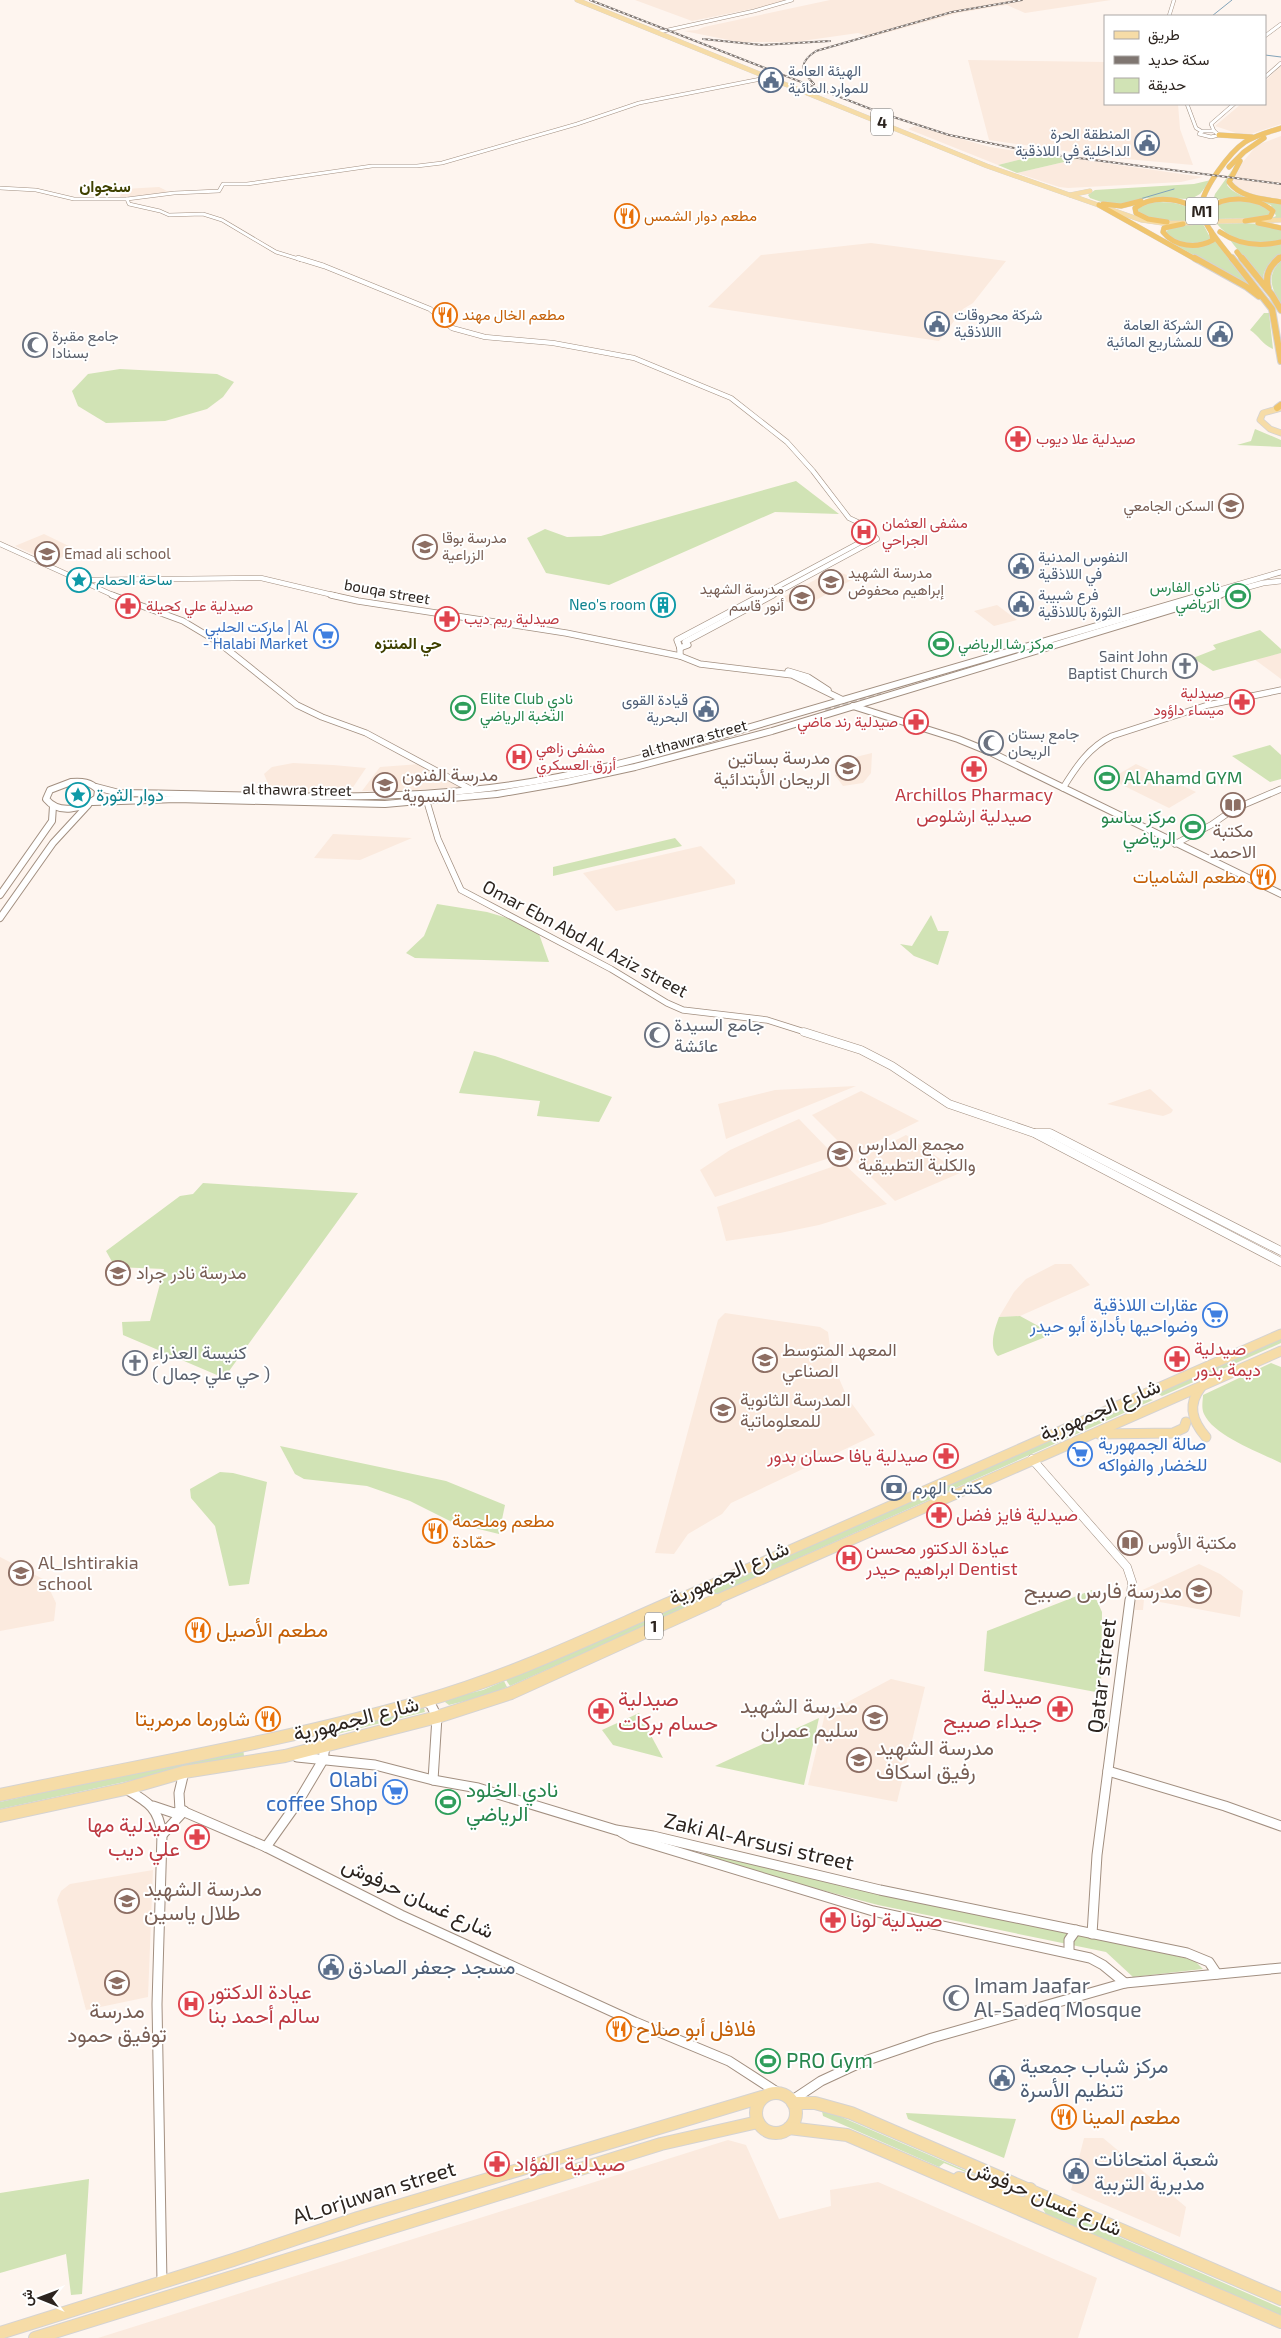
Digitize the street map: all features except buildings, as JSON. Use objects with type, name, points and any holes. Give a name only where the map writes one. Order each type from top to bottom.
[{"type":"highway","name":"M1","points":[[1281,130],[1256,136],[1239,147],[1206,191],[1201,209],[1210,230],[1272,309],[1281,361]]},
{"type":"highway","name":"M1","points":[[1281,130],[1266,137],[1228,168],[1213,191],[1208,209],[1211,220],[1272,295],[1281,310]]},
{"type":"highway","points":[[1217,134],[1256,136]]},
{"type":"highway","points":[[1217,134],[1232,140],[1239,147]]},
{"type":"highway","points":[[1242,155],[1229,182],[1231,186],[1250,196],[1281,202]]},
{"type":"highway","points":[[1198,197],[1206,191]]},
{"type":"highway","points":[[1099,204],[1121,206],[1148,199],[1192,199]]},
{"type":"highway","points":[[1208,209],[1216,202],[1238,200],[1266,204],[1274,211],[1270,217],[1245,221]]},
{"type":"highway","points":[[1167,222],[1141,216],[1136,213],[1135,208],[1152,201],[1180,202],[1195,208],[1205,220]]},
{"type":"highway","points":[[1099,204],[1247,287],[1272,309]]},
{"type":"highway","points":[[1245,221],[1281,228]]},
{"type":"highway","points":[[1183,224],[1164,228],[1163,232],[1167,239],[1184,244],[1205,244],[1214,239],[1210,230]]},
{"type":"highway","points":[[1220,232],[1229,238],[1247,243],[1268,244],[1281,242]]},
{"type":"highway","points":[[1272,295],[1267,285],[1266,276],[1270,267],[1281,257]]},
{"type":"main road","name":"4","points":[[577,0],[661,31],[987,166],[1144,219],[1191,223]]},
{"type":"main road","name":"4","points":[[584,0],[1071,195]]},
{"type":"main road","points":[[1071,195],[1090,191]]},
{"type":"main road","name":"4","points":[[1099,204],[1146,221],[1191,223]]},
{"type":"main road","points":[[1191,223],[1281,221]]},
{"type":"main road","points":[[1280,407],[1263,413],[1260,420],[1270,429],[1280,433]]},
{"type":"main road","name":"al thawra street","points":[[1281,572],[691,745],[585,771],[472,790],[334,796],[119,793],[78,782],[55,787],[47,795],[46,799],[53,806],[66,809],[91,803],[142,800],[330,804],[427,802],[554,784],[650,764],[704,750],[854,707],[1234,591],[1264,583],[1281,581]]},
{"type":"main road","points":[[1226,587],[1234,591]]},
{"type":"main road","points":[[981,660],[972,666],[882,694],[978,667],[989,666]]},
{"type":"main road","points":[[864,694],[862,696],[863,699],[873,701]]},
{"type":"main road","points":[[843,700],[854,707],[958,739],[1281,894]]},
{"type":"main road","points":[[833,702],[842,704],[844,706],[843,710]]},
{"type":"main road","points":[[691,745],[826,710],[717,743],[704,750]]},
{"type":"main road","points":[[0,918],[61,834],[77,814],[99,794],[96,787]]},
{"type":"main road","points":[[0,895],[52,821],[53,806]]},
{"type":"main road","name":"شارع الجمهورية","points":[[0,1795],[328,1726],[425,1701],[506,1675],[671,1601],[1019,1451],[1281,1334]]},
{"type":"main road","name":"شارع الجمهورية","points":[[0,1816],[125,1789],[184,1772],[285,1756],[437,1717],[510,1692],[685,1612],[1281,1351]]},
{"type":"main road","points":[[1203,1385],[1193,1397],[1192,1412],[1195,1422],[1206,1437]]},
{"type":"main road","points":[[1089,1436],[1126,1432],[1180,1432],[1186,1422]]},
{"type":"main road","points":[[768,2094],[780,2094],[792,2102],[796,2119],[789,2128],[783,2131],[769,2131],[758,2122],[755,2107],[762,2097],[768,2094]]},
{"type":"main road","name":"Al_orjuwan street","points":[[0,2334],[358,2218],[762,2097]]},
{"type":"main road","name":"شارع غسان حرفوش","points":[[792,2102],[815,2104],[851,2113],[1281,2299]]},
{"type":"main road","name":"Al_orjuwan street","points":[[35,2338],[630,2154],[682,2139],[758,2122]]},
{"type":"main road","points":[[677,2124],[682,2139]]},
{"type":"main road","name":"شارع غسان حرفوش","points":[[789,2128],[847,2135],[1281,2322]]},
{"type":"main road","points":[[625,2137],[630,2154]]},
{"type":"main road","points":[[929,2170],[976,2182],[1020,2203],[1027,2203],[1032,2198],[1030,2189]]},
{"type":"street","points":[[661,31],[754,11],[792,0]]},
{"type":"street","points":[[1169,15],[1174,0]]},
{"type":"street","points":[[1266,35],[1281,24]]},
{"type":"street","points":[[1266,76],[1281,63]]},
{"type":"street","points":[[0,188],[36,190],[74,199],[127,199],[174,193],[219,191],[223,184],[247,184],[354,168],[417,166],[442,163],[577,124],[639,103],[772,77]]},
{"type":"street","points":[[1187,105],[1196,128],[1201,131],[1199,134],[1202,136],[1217,134]]},
{"type":"street","points":[[1217,134],[1211,128],[1211,124],[1233,105]]},
{"type":"street","points":[[127,199],[129,204],[137,208],[164,212],[169,215],[203,214],[222,220],[276,252],[324,266],[430,309],[452,328],[485,337],[552,342],[634,358],[731,398],[787,442],[813,471],[849,518],[866,526],[877,538],[685,642],[688,644],[680,648],[680,656]]},
{"type":"street","points":[[0,544],[94,588],[183,621],[218,642],[297,705],[322,717],[366,733],[472,790]]},
{"type":"street","name":"bouqa street","points":[[79,580],[261,578],[358,601],[544,629],[680,656],[700,664],[792,675],[843,700]]},
{"type":"street","points":[[1063,788],[1086,755],[1100,742],[1192,708],[1233,698],[1281,690]]},
{"type":"street","points":[[1174,844],[1210,825],[1234,809],[1281,789]]},
{"type":"street","name":"Omar Ebn Abd AL Aziz street","points":[[427,802],[438,839],[461,890],[611,969],[667,1003],[683,1010],[767,1020],[861,1050],[892,1066],[949,1104],[1034,1133],[1281,1262]]},
{"type":"street","name":"Omar Ebn Abd AL Aziz street","points":[[1034,1133],[1050,1133],[1281,1251]]},
{"type":"street","name":"Qatar street","points":[[1032,1459],[1127,1567],[1132,1582],[1097,1855],[1092,1934]]},
{"type":"street","points":[[425,1701],[431,1705],[437,1717],[433,1780]]},
{"type":"street","points":[[266,1847],[298,1802],[322,1760],[326,1746],[325,1732],[328,1726]]},
{"type":"street","name":"Zaki Al-Arsusi street","points":[[285,1756],[375,1765],[433,1780],[478,1788],[616,1830],[653,1836],[880,1890],[1197,1956],[1208,1959],[1215,1965],[1217,1974]]},
{"type":"street","points":[[1108,1771],[1225,1806],[1281,1826]]},
{"type":"street","points":[[162,1835],[184,1811],[180,1810],[178,1793],[184,1772]]},
{"type":"street","name":"شارع غسان حرفوش","points":[[125,1789],[151,1804],[174,1813],[184,1811],[266,1847],[401,1915],[634,2022],[729,2061],[780,2094]]},
{"type":"street","points":[[151,1804],[159,1814],[162,1835],[157,2004],[162,2282]]},
{"type":"street","points":[[616,1830],[632,1838],[873,1910],[1070,1952],[1090,1958],[1103,1965],[1125,1983]]},
{"type":"street","points":[[1070,1952],[1069,1940],[1076,1930]]},
{"type":"street","points":[[792,2102],[821,2081],[871,2059],[932,2038],[1125,1983],[1281,1968]]},
{"type":"shaded area","points":[[635,0],[796,0],[692,21]]},
{"type":"shaded area","points":[[830,0],[1111,0],[1025,13],[1007,5],[993,7],[958,13],[871,37],[858,33],[795,42],[739,42],[684,31],[697,30]]},
{"type":"shaded area","points":[[968,60],[1104,62],[1104,105],[1178,105],[1180,129],[1193,165],[1115,158],[989,140]]},
{"type":"shaded area","points":[[1281,66],[1281,124],[1245,136],[1215,126],[1240,105],[1266,105],[1266,80]]},
{"type":"shaded area","points":[[915,126],[990,147],[1039,155],[998,165],[908,129]]},
{"type":"shaded area","points":[[1281,136],[1281,204],[1237,194],[1228,184],[1242,163],[1257,145]]},
{"type":"shaded area","points":[[1077,159],[1203,177],[1181,182],[1068,188],[1059,187],[1017,173]]},
{"type":"shaded area","points":[[159,187],[169,192],[119,198],[124,189]]},
{"type":"shaded area","points":[[871,243],[1006,261],[973,303],[963,309],[939,341],[708,307],[761,255]]},
{"type":"shaded area","points":[[44,534],[78,551],[50,562],[15,546]]},
{"type":"shaded area","points":[[833,570],[855,578],[802,608],[780,599]]},
{"type":"shaded area","points":[[997,605],[1017,620],[994,626],[974,611]]},
{"type":"shaded area","points":[[1281,653],[1281,679],[1254,659]]},
{"type":"shaded area","points":[[872,753],[871,773],[863,783],[843,786],[835,775],[842,773],[835,762]]},
{"type":"shaded area","points":[[293,763],[366,768],[349,793],[271,791],[264,774],[272,767]]},
{"type":"shaded area","points":[[420,764],[460,787],[399,791],[362,791],[380,767]]},
{"type":"shaded area","points":[[1136,764],[1196,792],[1169,808],[1110,779]]},
{"type":"shaded area","points":[[333,834],[412,838],[360,860],[314,858]]},
{"type":"shaded area","points":[[701,846],[735,880],[735,884],[616,911],[583,873]]},
{"type":"shaded area","points":[[856,1086],[726,1139],[718,1104],[775,1090]]},
{"type":"shaded area","points":[[1150,1089],[1173,1110],[1171,1113],[1163,1116],[1107,1104]]},
{"type":"shaded area","points":[[861,1091],[919,1121],[856,1152],[846,1149],[812,1115]]},
{"type":"shaded area","points":[[799,1119],[835,1156],[715,1197],[700,1170],[730,1150]]},
{"type":"shaded area","points":[[906,1135],[960,1173],[895,1201],[855,1161]]},
{"type":"shaded area","points":[[843,1163],[887,1204],[819,1225],[726,1241],[717,1207]]},
{"type":"shaded area","points":[[1055,1264],[1071,1264],[1090,1285],[1020,1316],[999,1317],[1014,1292],[1026,1279]]},
{"type":"shaded area","points":[[725,1313],[820,1327],[828,1332],[832,1362],[847,1397],[875,1435],[731,1503],[722,1514],[688,1534],[674,1554],[655,1553],[718,1320]]},
{"type":"shaded area","points":[[0,1557],[45,1580],[56,1603],[54,1621],[0,1631]]},
{"type":"shaded area","points":[[1199,1564],[1220,1574],[1243,1591],[1240,1617],[1144,1599],[1143,1610],[1135,1610],[1136,1593]]},
{"type":"shaded area","points":[[891,1679],[925,1687],[897,1802],[808,1785],[825,1714]]},
{"type":"shaded area","points":[[153,1870],[148,1997],[86,2010],[57,1900],[61,1891],[70,1884]]},
{"type":"shaded area","points":[[1084,2138],[1103,2138],[1186,2207],[1180,2237],[1071,2190]]},
{"type":"shaded area","points":[[728,2140],[746,2145],[779,2219],[831,2206],[830,2190],[878,2182],[1097,2278],[1078,2338],[98,2338]]},
{"type":"green space","points":[[1039,155],[1077,159],[1017,173],[998,165]]},
{"type":"green space","points":[[1233,169],[1227,185],[1237,193],[1252,199],[1281,204],[1281,218],[1272,218],[1276,216],[1271,205],[1257,201],[1227,198],[1213,201],[1215,194]]},
{"type":"green space","points":[[1211,180],[1200,194],[1191,199],[1147,198],[1125,204],[1107,204],[1090,198],[1088,195],[1095,190],[1194,184]]},
{"type":"green space","points":[[1241,200],[1261,204],[1271,212],[1263,218],[1215,219],[1212,209],[1214,204]]},
{"type":"green space","points":[[1153,202],[1180,204],[1192,210],[1201,221],[1159,220],[1143,215],[1138,211],[1138,208]]},
{"type":"green space","points":[[1246,223],[1267,225],[1281,230],[1281,240],[1255,243],[1237,239],[1217,224]]},
{"type":"green space","points":[[1203,224],[1211,239],[1200,243],[1180,242],[1175,240],[1166,231],[1179,225]]},
{"type":"green space","points":[[1216,240],[1253,288],[1170,242],[1205,245]]},
{"type":"green space","points":[[1230,240],[1281,244],[1281,254],[1268,266],[1264,273],[1263,282]]},
{"type":"green space","points":[[1281,261],[1281,304],[1273,287],[1272,277],[1273,271]]},
{"type":"green space","points":[[1264,313],[1269,313],[1273,349],[1250,330]]},
{"type":"green space","points":[[120,369],[217,374],[234,382],[223,397],[207,409],[165,421],[106,423],[78,406],[72,391],[88,374]]},
{"type":"green space","points":[[1255,429],[1281,440],[1281,447],[1237,445],[1251,441]]},
{"type":"green space","points":[[796,481],[839,514],[775,512],[609,585],[546,573],[527,538],[545,529],[567,537],[601,536]]},
{"type":"green space","points":[[1260,630],[1281,649],[1281,653],[1213,671],[1193,658],[1216,649],[1213,645]]},
{"type":"green space","points":[[1270,745],[1281,755],[1281,779],[1270,782],[1232,756]]},
{"type":"green space","points":[[675,838],[682,846],[553,876],[553,867]]},
{"type":"green space","points":[[437,904],[487,912],[511,919],[539,934],[549,962],[415,958],[406,953],[424,936]]},
{"type":"green space","points":[[931,915],[938,931],[949,931],[938,965],[914,956],[900,944],[912,946]]},
{"type":"green space","points":[[474,1051],[495,1056],[612,1097],[599,1122],[537,1116],[540,1101],[459,1093]]},
{"type":"green space","points":[[203,1183],[358,1193],[224,1378],[123,1335],[122,1322],[150,1321],[164,1269],[115,1267],[106,1251],[180,1196],[193,1194]]},
{"type":"green space","points":[[1020,1316],[1053,1334],[998,1356],[993,1348],[993,1343],[999,1317]]},
{"type":"green space","points":[[1281,1337],[1281,1343],[1162,1396],[1156,1393]]},
{"type":"green space","points":[[1271,1363],[1281,1367],[1281,1463],[1227,1436],[1209,1422],[1203,1409],[1203,1395]]},
{"type":"green space","points":[[1145,1397],[1153,1400],[713,1596],[708,1595],[708,1591]]},
{"type":"green space","points":[[280,1446],[446,1481],[505,1505],[499,1534],[454,1523],[410,1501],[367,1486],[304,1479],[295,1474]]},
{"type":"green space","points":[[220,1472],[233,1473],[267,1482],[249,1584],[229,1586],[215,1526],[191,1498],[190,1489]]},
{"type":"green space","points":[[1092,1590],[1102,1612],[1101,1693],[984,1671],[987,1631]]},
{"type":"green space","points":[[693,1598],[699,1601],[510,1686],[506,1680]]},
{"type":"green space","points":[[504,1681],[507,1687],[485,1696],[449,1705],[445,1702],[446,1699],[483,1690]]},
{"type":"green space","points":[[423,1705],[425,1712],[333,1735],[331,1729]]},
{"type":"green space","points":[[639,1713],[663,1758],[613,1745],[602,1730]]},
{"type":"green space","points":[[819,1718],[804,1785],[715,1766]]},
{"type":"green space","points":[[243,1748],[244,1756],[0,1809],[0,1802]]},
{"type":"green space","points":[[705,1853],[1194,1960],[1203,1969],[1133,1977],[1106,1952],[878,1905],[705,1859]]},
{"type":"green space","points":[[825,2110],[1015,2193],[944,2163],[939,2167],[823,2116],[822,2111]]},
{"type":"green space","points":[[906,2113],[1016,2119],[1004,2158],[908,2119]]},
{"type":"green space","points":[[89,2179],[82,2294],[71,2295],[66,2254],[0,2273],[0,2193]]},
{"type":"green space","points":[[1048,2206],[1281,2308],[1281,2317],[1046,2214],[1043,2209]]},
{"type":"waterway","points":[[1213,15],[1232,0]]},
{"type":"waterway","points":[[1266,55],[1281,57]]},
{"type":"waterway","points":[[1140,199],[1174,189]]},
{"type":"tunnel","points":[[825,709],[881,693]]},
{"type":"railway","points":[[590,0],[881,113],[949,135],[1039,153],[1281,184]]},
{"type":"railway","points":[[814,84],[806,74],[803,66],[810,55],[816,51],[952,12],[1022,0]]},
{"type":"railway","points":[[703,39],[762,45],[830,41]]},
{"type":"place","name":"الهيئة العامة للموارد المائية","points":[[771,80]]},
{"type":"place","name":"المنطقة الحرة الداخلية في اللاذقية","points":[[1147,143]]},
{"type":"place","name":"مطعم دوار الشمس","points":[[627,216]]},
{"type":"place","name":"مطعم الخال مهند","points":[[445,315]]},
{"type":"place","name":"شركة محروقات االلاذقية","points":[[937,324]]},
{"type":"place","name":"الشركة العامة للمشاريع المائية","points":[[1220,334]]},
{"type":"place","name":"جامع مقبرة بسنادا","points":[[35,345]]},
{"type":"place","name":"صيدلية علا ديوب","points":[[1018,439]]},
{"type":"place","name":"السكن الجامعي","points":[[1231,506]]},
{"type":"place","name":"مشفى العثمان الجراحي","points":[[864,532]]},
{"type":"place","name":"مدرسة بوقا الزراعية","points":[[425,547]]},
{"type":"place","name":"Emad ali school","points":[[47,554]]},
{"type":"place","name":"النفوس المدنية في اللاذقية","points":[[1021,566]]},
{"type":"place","name":"ساحة الحمام","points":[[79,580]]},
{"type":"place","name":"مدرسة الشهيد إبراهيم محفوض","points":[[831,582]]},
{"type":"place","name":"نادي الفارس الرياضي","points":[[1238,596]]},
{"type":"place","name":"مدرسة الشهيد أنور قاسم","points":[[802,598]]},
{"type":"place","name":"فرع شبيبة الثورة باللاذقية","points":[[1021,604]]},
{"type":"place","name":"Neo's room","points":[[663,605]]},
{"type":"place","name":"صيدلية علي كحيلة","points":[[128,606]]},
{"type":"place","name":"صيدلية ريم ديب","points":[[447,619]]},
{"type":"place","name":"ماركت الحلبي | Al - Halabi Market","points":[[326,636]]},
{"type":"place","name":"مركز رشا الرياضي","points":[[941,644]]},
{"type":"place","name":"Saint John Baptist Church","points":[[1185,666]]},
{"type":"place","name":"صيدلية ميساء داؤود","points":[[1242,702]]},
{"type":"place","name":"Elite Club نادي النخبة الرياضي","points":[[463,708]]},
{"type":"place","name":"قيادة القوى البحرية","points":[[706,709]]},
{"type":"place","name":"صيدلية رند ماضي","points":[[916,722]]},
{"type":"place","name":"جامع بستان الريحان","points":[[991,743]]},
{"type":"place","name":"مشفى زاهي أزرق العسكري","points":[[519,757]]},
{"type":"place","name":"مدرسة بساتين الريحان الأبتدائية","points":[[848,768]]},
{"type":"place","name":"Archillos Pharmacy صيدلية ارشلوص","points":[[974,769]]},
{"type":"place","name":"Al Ahamd GYM","points":[[1107,778]]},
{"type":"place","name":"مدرسة الفنون النسوية","points":[[385,785]]},
{"type":"place","name":"دوار الثورة","points":[[78,795]]},
{"type":"place","name":"مكتبة الاحمد","points":[[1233,805]]},
{"type":"place","name":"مركز ساسو الرياضي","points":[[1193,827]]},
{"type":"place","name":"مطعم الشاميات","points":[[1263,877]]},
{"type":"place","name":"جامع السيدة عائشة","points":[[657,1035]]},
{"type":"place","name":"مجمع المدارس والكلية التطبيقية","points":[[840,1154]]},
{"type":"place","name":"مدرسة نادر جراد","points":[[118,1273]]},
{"type":"place","name":"عقارات اللاذقية وضواحيها بأدارة أبو حيدر","points":[[1215,1315]]},
{"type":"place","name":"صيدلية ديمة بدور","points":[[1177,1359]]},
{"type":"place","name":"المعهد المتوسط الصناعي","points":[[765,1360]]},
{"type":"place","name":"كنيسة العذراء ( حي علي جمال )","points":[[135,1363]]},
{"type":"place","name":"المدرسة الثانوية للمعلوماتية","points":[[723,1410]]},
{"type":"place","name":"صالة الجمهورية للخضار والفواكه","points":[[1080,1454]]},
{"type":"place","name":"صيدلية يافا حسان بدور","points":[[946,1456]]},
{"type":"place","name":"مكتب الهرم","points":[[894,1488]]},
{"type":"place","name":"صيدلية فايز فضل","points":[[939,1515]]},
{"type":"place","name":"مطعم وملحمة حمّادة","points":[[435,1531]]},
{"type":"place","name":"مكتبة الأوس","points":[[1130,1543]]},
{"type":"place","name":"عيادة الدكتور محسن ابراهيم حيدر Dentist","points":[[849,1558]]},
{"type":"place","name":"Al_Ishtirakia school","points":[[21,1573]]},
{"type":"place","name":"مدرسة فارس صبيح","points":[[1199,1591]]},
{"type":"place","name":"مطعم الأصيل","points":[[198,1630]]},
{"type":"place","name":"صيدلية جيداء صبيح","points":[[1060,1709]]},
{"type":"place","name":"صيدلية حسام بركات","points":[[601,1711]]},
{"type":"place","name":"مدرسة الشهيد سليم عمران","points":[[875,1718]]},
{"type":"place","name":"شاورما مرمريتا","points":[[268,1719]]},
{"type":"place","name":"مدرسة الشهيد رفيق اسكاف","points":[[859,1760]]},
{"type":"place","name":"Olabi coffee Shop","points":[[395,1792]]},
{"type":"place","name":"نادي الخلود الرياضي","points":[[448,1802]]},
{"type":"place","name":"صيدلية مها علي ديب","points":[[197,1837]]},
{"type":"place","name":"مدرسة الشهيد طلال ياسين","points":[[127,1901]]},
{"type":"place","name":"صيدلية لونا","points":[[833,1920]]},
{"type":"place","name":"مسجد جعفر الصادق","points":[[331,1967]]},
{"type":"place","name":"مدرسة توفيق حمود","points":[[117,1983]]},
{"type":"place","name":"Imam Jaafar Al-Sadeq Mosque","points":[[956,1998]]},
{"type":"place","name":"عيادة الدكتور سالم أحمد بنا","points":[[191,2004]]},
{"type":"place","name":"فلافل أبو صلاح","points":[[619,2029]]},
{"type":"place","name":"PRO Gym","points":[[768,2061]]},
{"type":"place","name":"مركز شباب جمعية تنظيم الأسرة","points":[[1002,2078]]},
{"type":"place","name":"مطعم المينا","points":[[1064,2117]]},
{"type":"place","name":"صيدلية الفؤاد","points":[[497,2164]]},
{"type":"place","name":"شعبة امتحانات مديرية التربية","points":[[1076,2171]]},
{"type":"district","name":"سنجوان","points":[[105,186]]},
{"type":"district","name":"حي المنتزه","points":[[408,643]]}]
